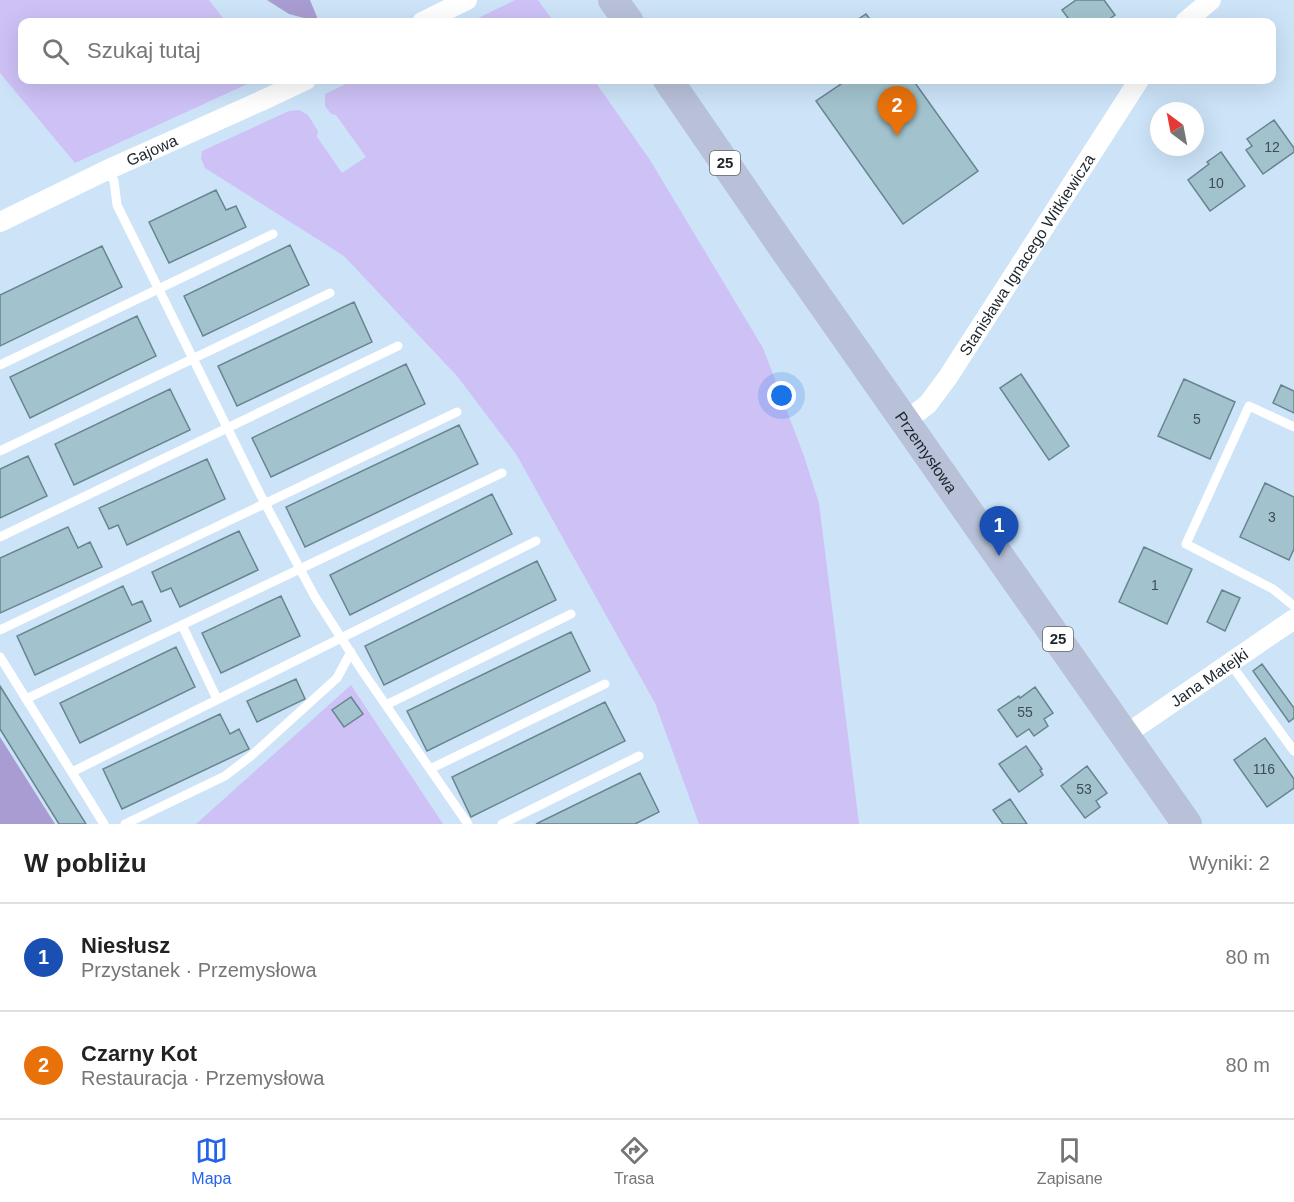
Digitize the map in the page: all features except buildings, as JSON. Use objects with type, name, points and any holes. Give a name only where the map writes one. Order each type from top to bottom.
[{"type":"main road","points":[[614,0],[626,18]]},
{"type":"main road","name":"Przemysłowa","points":[[671,84],[1187,824]]},
{"type":"street","points":[[430,18],[467,0]]},
{"type":"street","points":[[1190,18],[1211,0]]},
{"type":"street","name":"Gajowa","points":[[0,222],[107,170],[297,84]]},
{"type":"street","name":"Stanisława Ignacego Witkiewicza","points":[[906,421],[928,404],[948,377],[1136,84]]},
{"type":"street","name":"Jana Matejki","points":[[1125,735],[1294,619]]},
{"type":"lane","points":[[107,170],[114,181],[117,205],[227,428],[315,597],[468,824]]},
{"type":"lane","points":[[0,365],[273,234]]},
{"type":"lane","points":[[0,451],[330,293]]},
{"type":"lane","points":[[0,537],[398,346]]},
{"type":"lane","points":[[1294,427],[1249,406],[1186,544],[1273,589],[1294,606]]},
{"type":"lane","points":[[0,630],[457,412]]},
{"type":"lane","points":[[26,699],[502,473]]},
{"type":"lane","points":[[72,772],[536,541]]},
{"type":"lane","points":[[386,705],[571,614]]},
{"type":"lane","points":[[182,625],[217,699]]},
{"type":"lane","points":[[125,824],[225,776],[251,756],[337,678],[351,652]]},
{"type":"lane","points":[[0,657],[104,824]]},
{"type":"lane","points":[[1230,663],[1294,751]]},
{"type":"lane","points":[[430,769],[605,684]]},
{"type":"lane","points":[[502,824],[639,756]]},
{"type":"shaded area","points":[[0,0],[209,0],[223,18],[18,18],[18,84],[247,84],[75,163],[0,73]]},
{"type":"shaded area","points":[[267,0],[310,0],[317,18],[304,18],[289,14]]},
{"type":"shaded area","points":[[515,0],[538,0],[551,18],[478,18]]},
{"type":"shaded area","points":[[346,84],[597,84],[650,160],[763,348],[804,456],[819,503],[859,824],[699,824],[655,703],[516,454],[457,376],[344,256],[205,168],[201,158],[202,151],[289,111],[299,110],[308,115],[318,131],[317,137],[342,173],[366,157],[336,115],[331,114],[325,106],[325,94]]},
{"type":"shaded area","points":[[351,685],[443,824],[196,824]]},
{"type":"shaded area","points":[[0,737],[55,824],[0,824]]},
{"type":"place","name":"Czarny Kot","points":[[897,136]]},
{"type":"place","name":"Niesłusz","points":[[999,556]]}]
